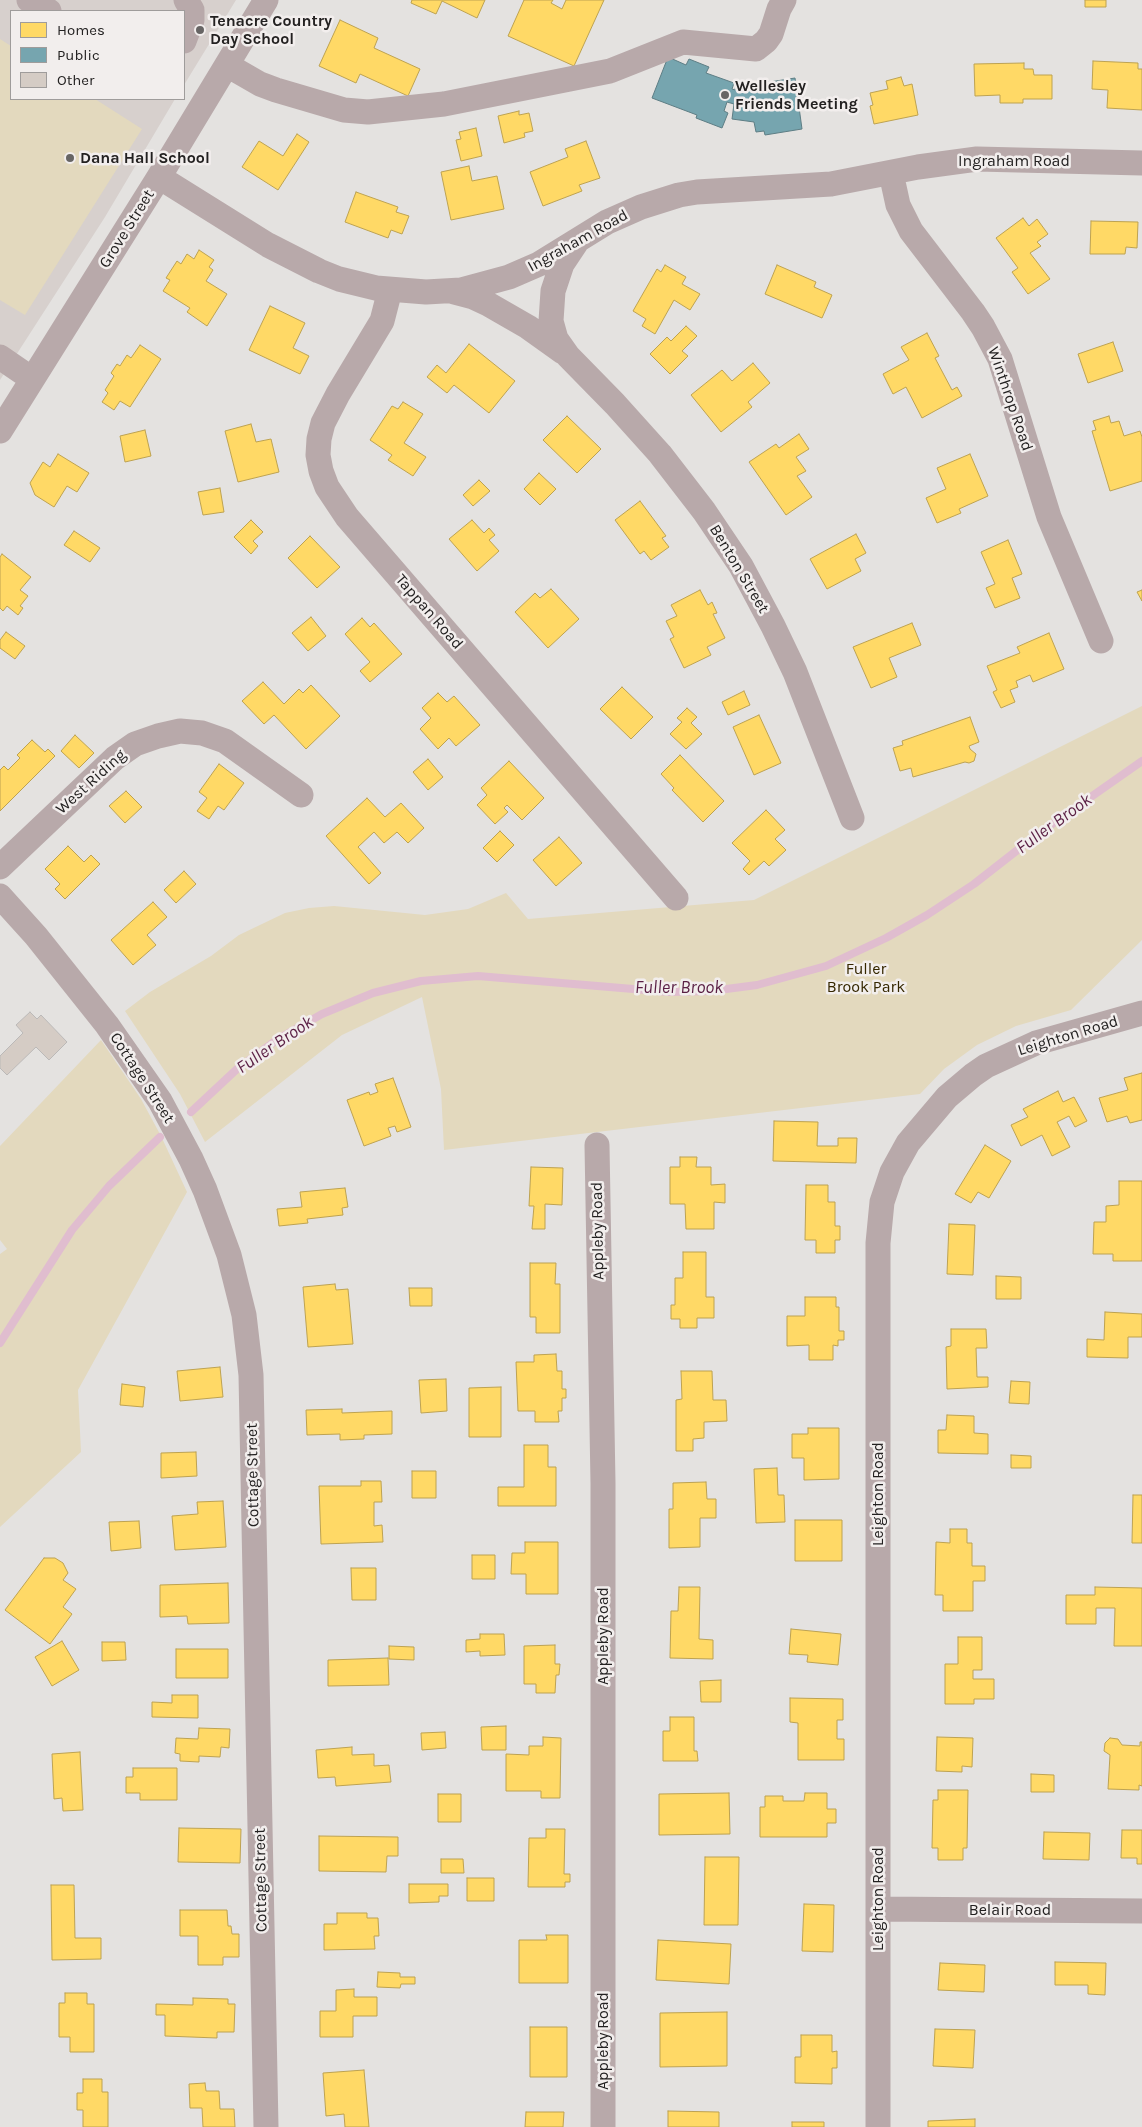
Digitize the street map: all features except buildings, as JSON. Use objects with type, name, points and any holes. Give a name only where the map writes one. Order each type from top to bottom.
[{"type":"street","points":[[28,0],[47,10]]},
{"type":"street","points":[[185,39],[190,30],[192,20],[192,10],[186,0]]},
{"type":"street","name":"Grove Street","points":[[0,431],[159,177],[193,101],[227,65],[266,0]]},
{"type":"street","points":[[227,65],[260,84],[276,90],[356,112],[465,101],[610,71],[683,42],[756,48],[766,41],[771,34],[784,0]]},
{"type":"street","name":"Ingraham Road","points":[[159,177],[268,245],[302,263],[339,279],[390,290],[442,292],[469,288],[509,278],[525,271],[623,215],[679,195],[697,192],[831,184],[932,164],[977,159],[1142,163]]},
{"type":"street","name":"Winthrop Road","points":[[891,173],[898,205],[911,232],[973,312],[1000,359],[1049,517],[1101,641]]},
{"type":"street","name":"Benton Street","points":[[568,356],[556,339],[551,321],[553,291],[562,264],[579,239]]},
{"type":"street","name":"Tappan Road","points":[[390,290],[382,321],[338,394],[323,424],[319,439],[318,455],[327,487],[346,517],[676,898]]},
{"type":"street","name":"Benton Street","points":[[442,292],[474,297],[547,339],[568,356],[660,454],[704,511],[741,566],[761,601],[794,672],[852,818]]},
{"type":"street","points":[[0,358],[32,380]]},
{"type":"street","name":"West Riding","points":[[0,867],[115,758],[135,744],[158,736],[180,731],[202,733],[225,741],[301,795]]},
{"type":"street","name":"Cottage Street","points":[[0,896],[36,936],[107,1025],[160,1101],[205,1190],[229,1255],[241,1300],[251,1375],[266,2127]]},
{"type":"street","name":"Leighton Road","points":[[878,2127],[878,1243],[882,1202],[886,1186],[908,1143],[932,1112],[961,1084],[986,1066],[1036,1042],[1142,1013]]},
{"type":"street","name":"Appleby Road","points":[[597,1145],[603,1483],[603,2127]]},
{"type":"street","name":"Belair Road","points":[[878,1910],[1142,1912]]},
{"type":"shaded area","name":"Dana Hall School","points":[[0,0],[236,0],[185,83],[185,10],[10,10],[10,100],[174,100],[105,217],[0,380]]},
{"type":"green space","name":"Dana Hall School","points":[[0,39],[10,45],[10,100],[97,100],[142,129],[25,315],[0,300]]},
{"type":"green space","name":"Fuller Brook Park","points":[[1142,706],[1142,940],[1071,1010],[1016,1026],[977,1045],[944,1069],[920,1094],[444,1150],[441,1089],[422,997],[342,1035],[205,1142],[180,1094],[125,1011],[150,992],[211,956],[239,935],[285,913],[309,908],[334,906],[425,915],[468,909],[506,893],[528,919],[754,900]]},
{"type":"green space","points":[[101,1040],[141,1099],[161,1136],[187,1192],[78,1390],[81,1452],[0,1527],[0,1254],[7,1249],[0,1240],[0,1146]]},
{"type":"waterway","name":"Fuller Brook","points":[[191,1112],[237,1069],[278,1039],[322,1014],[373,993],[421,981],[478,976],[669,992],[711,991],[757,985],[826,966],[886,938],[927,915],[974,884],[1038,834],[1142,761]]},
{"type":"waterway","name":"Fuller Brook","points":[[0,1343],[72,1230],[109,1186],[160,1137]]},
{"type":"place","name":"Tenacre Country Day School","points":[[200,30]]},
{"type":"place","name":"Wellesley Friends Meeting","points":[[725,95]]},
{"type":"place","name":"Dana Hall School","points":[[70,158]]}]
